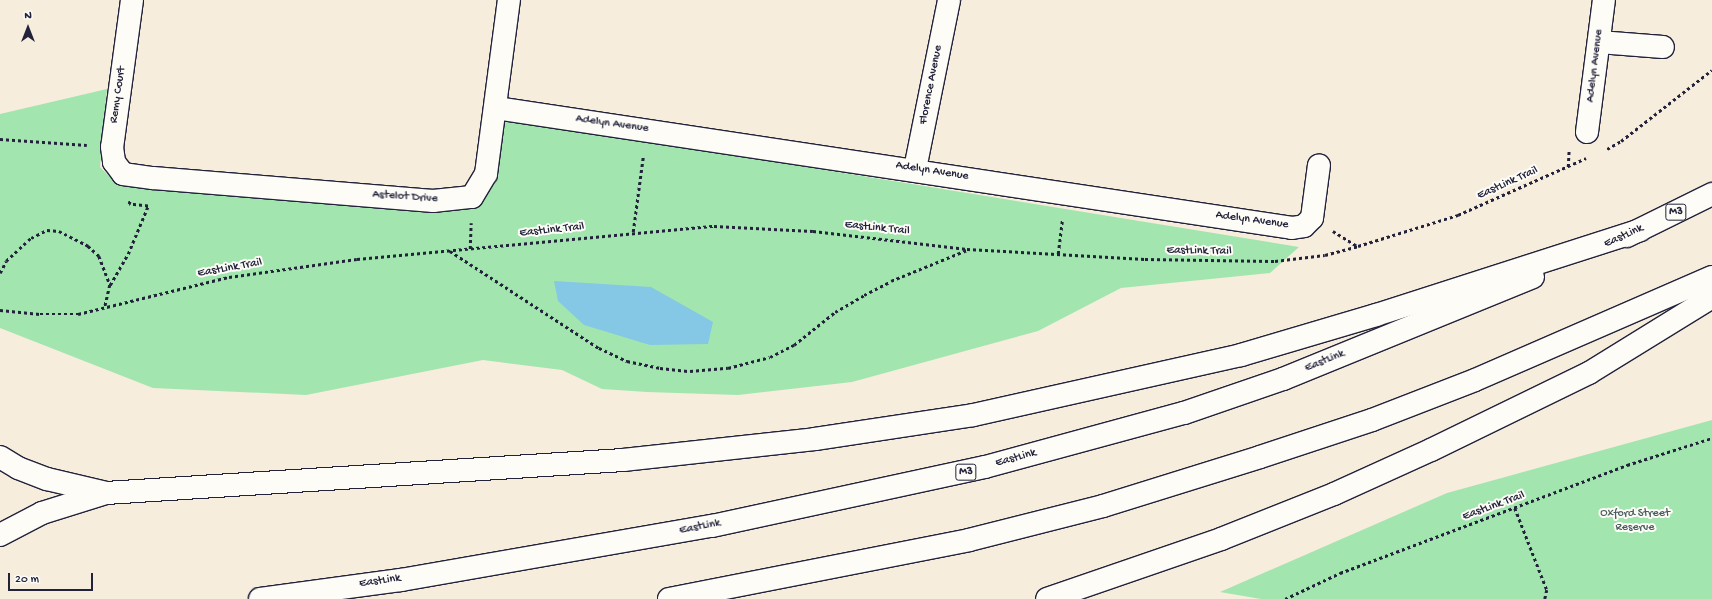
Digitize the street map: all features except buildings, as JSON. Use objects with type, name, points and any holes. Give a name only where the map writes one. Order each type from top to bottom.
[{"type":"main road","name":"Remy Court","points":[[132,0],[112,147],[114,162],[123,174],[136,176]]},
{"type":"main road","name":"Astelot Drive","points":[[136,176],[433,201],[456,200],[472,197],[486,174],[496,108],[509,0]]},
{"type":"main road","name":"Florence Avenue","points":[[916,169],[949,0]]},
{"type":"main road","name":"Adelyn Avenue","points":[[1588,132],[1604,0]]},
{"type":"main road","points":[[1599,42],[1663,46]]},
{"type":"main road","name":"Adelyn Avenue","points":[[496,108],[916,169],[1292,228],[1304,226],[1312,218],[1319,165]]},
{"type":"main road","name":"EastLink","points":[[260,599],[401,580],[712,526],[863,495],[1067,446],[1184,413],[1283,379],[1506,290],[1640,230],[1712,194]]},
{"type":"main road","points":[[0,535],[42,513],[106,493],[638,458],[815,439],[973,415],[1122,383],[1275,345],[1640,230]]},
{"type":"main road","points":[[669,599],[969,540],[1103,506],[1372,420],[1475,380],[1712,277]]},
{"type":"main road","points":[[1048,599],[1221,539],[1334,494],[1432,450],[1589,373],[1712,297]]},
{"type":"main road","points":[[0,457],[18,468],[47,479],[106,493]]},
{"type":"path","points":[[1599,152],[1621,141],[1712,70]]},
{"type":"path","points":[[633,232],[647,130]]},
{"type":"path","points":[[0,140],[112,147]]},
{"type":"path","name":"EastLink Trail","points":[[0,310],[78,314],[105,306],[229,277],[357,259],[633,232],[714,226],[761,227],[967,249],[1238,262],[1275,261],[1325,254],[1458,215],[1593,155]]},
{"type":"path","points":[[105,306],[110,285],[128,254],[148,206],[129,204],[136,176]]},
{"type":"path","points":[[1058,254],[1066,192]]},
{"type":"path","points":[[0,273],[6,261],[31,238],[47,230],[59,231],[88,246],[99,256],[110,285]]},
{"type":"path","points":[[450,251],[599,348],[627,361],[660,368],[690,371],[728,368],[770,357],[794,345],[835,312],[891,280],[967,249]]},
{"type":"path","name":"EastLink Trail","points":[[1285,599],[1340,573],[1627,465],[1712,438]]},
{"type":"path","points":[[1515,508],[1547,590],[1544,599]]},
{"type":"green space","points":[[107,89],[100,167],[119,186],[430,213],[480,206],[495,176],[505,118],[1299,247],[1270,273],[1121,288],[1038,331],[852,382],[738,395],[647,392],[602,389],[562,370],[483,360],[306,395],[153,388],[0,328],[0,114]]},
{"type":"green space","name":"Oxford Street Reserve","points":[[1712,420],[1712,599],[1261,599],[1220,592],[1447,493]]},
{"type":"water","points":[[554,281],[651,287],[713,322],[708,344],[650,345],[584,325],[558,301]]}]
